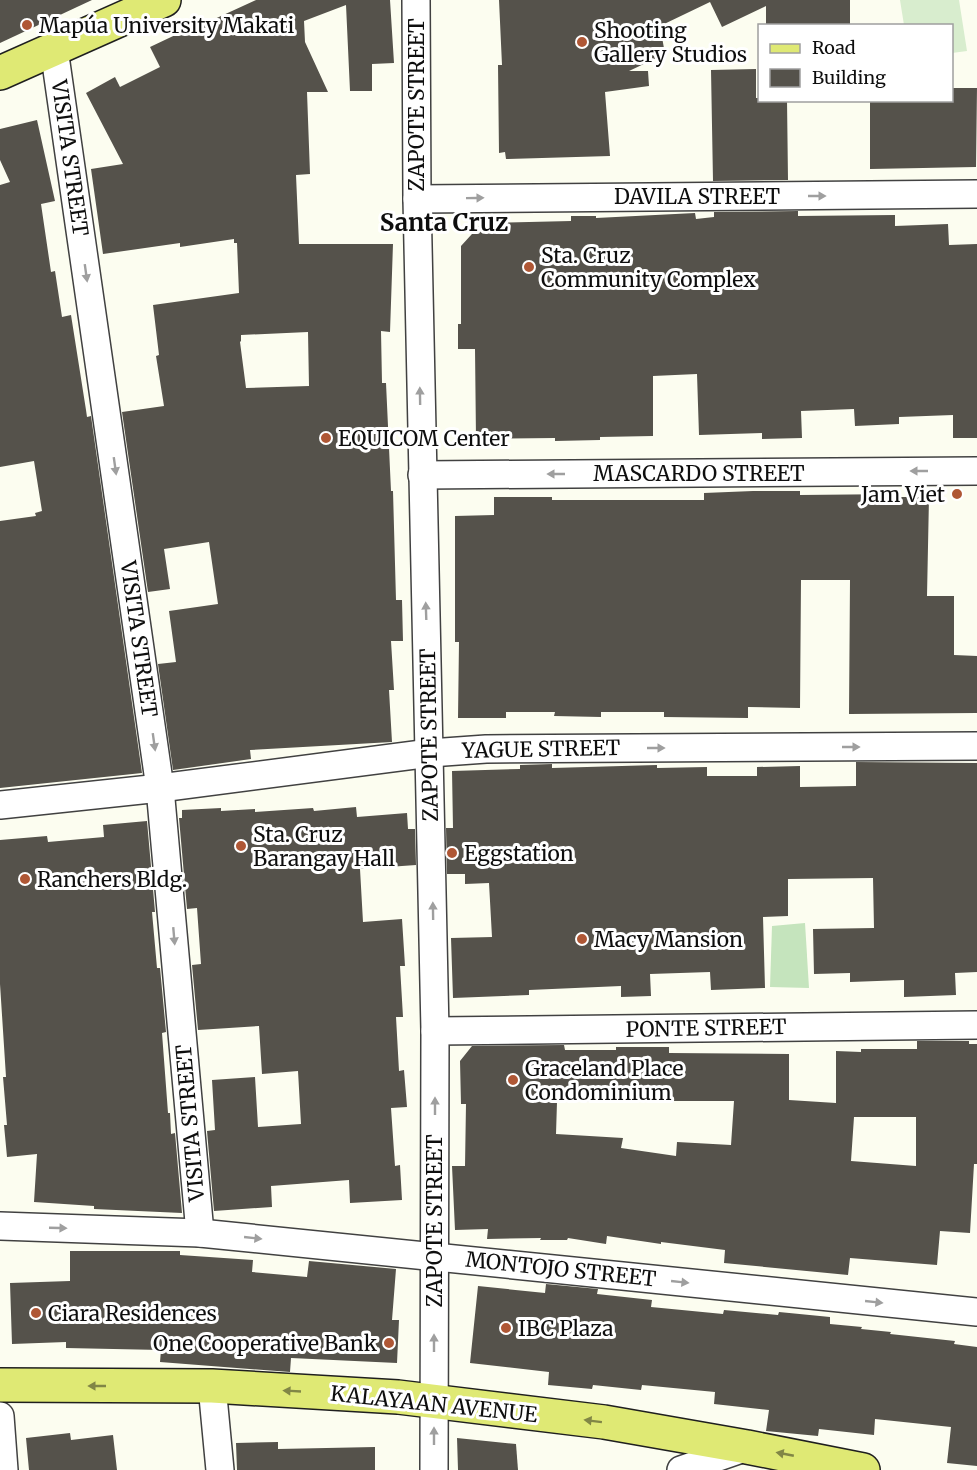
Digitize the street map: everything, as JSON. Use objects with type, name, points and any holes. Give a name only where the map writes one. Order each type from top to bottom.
[{"type":"main road","points":[[0,73],[164,0]]},
{"type":"main road","name":"KALAYAAN AVENUE","points":[[0,1385],[212,1386],[398,1397],[604,1422],[747,1447],[859,1470]]},
{"type":"street","name":"ZAPOTE STREET","points":[[416,0],[422,475],[435,1030],[434,1470]]},
{"type":"street","name":"VISITA STREET","points":[[54,49],[160,788],[200,1233]]},
{"type":"street","name":"DAVILA STREET","points":[[417,199],[977,194]]},
{"type":"street","name":"MASCARDO STREET","points":[[422,475],[977,471]]},
{"type":"street","name":"YAGUE STREET","points":[[0,805],[160,788],[429,753],[486,749],[977,746]]},
{"type":"street","name":"PONTE STREET","points":[[435,1030],[977,1025]]},
{"type":"street","name":"MONTOJO STREET","points":[[0,1226],[200,1233],[977,1312]]},
{"type":"street","points":[[212,1386],[220,1470]]},
{"type":"street","points":[[0,1416],[4,1470]]},
{"type":"street","points":[[681,1470],[747,1447]]},
{"type":"green space","points":[[900,0],[959,0],[967,51],[953,53],[953,24],[904,24]]},
{"type":"green space","points":[[805,923],[809,988],[770,987],[772,926]]},
{"type":"building","name":"Mapúa University Makati","points":[[0,0],[92,0],[0,43]]},
{"type":"building","points":[[256,0],[390,0],[394,63],[372,64],[372,91],[350,91],[346,5],[304,21],[305,42],[328,92],[307,92],[310,174],[296,175],[299,244],[393,244],[390,332],[381,331],[382,383],[386,383],[391,491],[393,491],[396,600],[402,600],[403,641],[391,641],[394,690],[389,690],[392,742],[250,750],[251,759],[173,770],[158,664],[176,662],[169,611],[218,604],[209,542],[164,549],[170,589],[148,592],[122,412],[164,406],[156,356],[159,355],[153,305],[239,293],[237,243],[234,243],[234,239],[180,247],[180,243],[103,254],[91,169],[123,164],[86,93],[115,77],[120,87],[160,67],[150,47],[207,20],[208,22]],"holes":[[[308,332],[309,386],[246,388],[241,335]]]},
{"type":"building","name":"Shooting Gallery Studios","points":[[499,0],[850,0],[850,24],[766,24],[766,6],[722,27],[710,2],[660,26],[665,54],[629,71],[648,71],[649,86],[605,92],[610,156],[506,159],[505,152],[499,153],[498,65],[502,65]]},
{"type":"building","points":[[756,69],[758,102],[787,102],[788,180],[713,181],[711,70]]},
{"type":"building","points":[[953,88],[977,88],[976,167],[870,169],[870,102],[953,102]]},
{"type":"building","points":[[37,120],[55,201],[41,204],[51,272],[55,271],[62,317],[71,315],[87,417],[91,416],[142,773],[0,788],[0,521],[36,516],[35,513],[42,511],[34,461],[0,467],[0,185],[10,182],[0,160],[0,129]]},
{"type":"building","points":[[798,211],[798,216],[895,215],[895,226],[948,224],[949,245],[977,244],[977,438],[953,438],[953,415],[899,417],[899,424],[855,426],[854,409],[801,411],[802,438],[762,439],[762,433],[699,435],[697,374],[653,376],[653,436],[555,441],[555,438],[476,439],[475,349],[458,349],[458,324],[461,324],[461,246],[482,223],[571,221],[571,216],[596,216],[596,218],[695,213],[696,219],[714,217],[714,212]]},
{"type":"building","points":[[800,491],[800,495],[900,494],[900,497],[929,497],[927,596],[954,596],[954,655],[977,656],[977,713],[849,714],[850,580],[801,580],[800,708],[748,707],[748,718],[664,717],[664,712],[601,712],[601,717],[554,716],[555,712],[506,712],[506,718],[458,718],[459,642],[455,642],[455,516],[494,515],[494,497],[552,497],[552,500],[704,500],[704,493]]},
{"type":"building","points":[[856,762],[977,763],[977,972],[955,973],[956,995],[904,997],[904,980],[850,982],[850,973],[814,974],[813,929],[874,928],[873,878],[788,879],[788,916],[763,917],[765,988],[711,990],[710,972],[650,974],[651,996],[621,997],[621,986],[529,990],[529,995],[453,998],[451,938],[492,937],[489,883],[465,884],[465,874],[447,874],[446,828],[453,828],[452,771],[520,769],[520,765],[552,764],[552,768],[657,765],[657,768],[707,767],[707,776],[757,776],[757,767],[800,766],[800,787],[856,786]]},
{"type":"building","points":[[356,807],[357,817],[407,813],[408,829],[415,829],[416,865],[360,869],[363,922],[402,919],[405,966],[400,966],[403,1017],[396,1017],[399,1071],[404,1070],[407,1107],[391,1108],[395,1166],[400,1165],[402,1200],[350,1203],[349,1180],[271,1186],[272,1207],[214,1211],[207,1131],[215,1130],[212,1080],[255,1077],[258,1127],[301,1124],[298,1071],[262,1074],[259,1026],[198,1030],[192,965],[201,964],[197,908],[187,909],[179,818],[182,818],[182,810],[221,808],[221,811],[255,809],[255,812],[313,808],[314,811]]},
{"type":"building","points":[[147,821],[155,912],[152,912],[157,968],[160,968],[166,1032],[162,1033],[168,1113],[170,1113],[171,1134],[175,1133],[182,1213],[94,1209],[94,1206],[34,1202],[37,1154],[7,1157],[3,1077],[6,1077],[0,984],[0,840],[47,836],[48,842],[104,837],[103,825]]},
{"type":"building","points":[[917,1041],[969,1041],[969,1044],[977,1044],[977,1164],[974,1164],[970,1233],[940,1231],[937,1265],[850,1258],[848,1275],[724,1263],[725,1250],[661,1242],[661,1244],[607,1236],[606,1244],[568,1238],[567,1240],[487,1239],[488,1229],[455,1230],[452,1166],[465,1166],[466,1104],[461,1104],[460,1061],[472,1046],[564,1045],[565,1050],[669,1047],[669,1053],[789,1054],[789,1100],[836,1103],[836,1051],[917,1049]],"holes":[[[670,1096],[670,1101],[734,1101],[731,1145],[677,1142],[676,1156],[621,1148],[623,1138],[556,1134],[557,1102],[614,1102],[614,1097]],[[854,1117],[916,1117],[916,1166],[851,1161]]]},
{"type":"building","points":[[70,1251],[180,1251],[180,1255],[253,1260],[252,1272],[307,1277],[309,1261],[396,1269],[392,1320],[399,1320],[397,1363],[291,1358],[290,1372],[160,1362],[161,1350],[66,1348],[66,1342],[12,1344],[10,1283],[70,1281]]},
{"type":"building","points":[[546,1284],[598,1289],[597,1294],[652,1300],[651,1307],[723,1314],[724,1310],[830,1317],[830,1324],[862,1327],[861,1329],[891,1332],[890,1334],[955,1341],[954,1344],[977,1347],[977,1466],[947,1463],[951,1427],[875,1419],[874,1435],[819,1429],[818,1436],[766,1431],[769,1410],[714,1404],[715,1392],[642,1385],[641,1390],[593,1385],[592,1389],[548,1385],[549,1372],[470,1363],[478,1286],[545,1293]]},
{"type":"building","points":[[70,1433],[71,1440],[113,1435],[117,1470],[29,1470],[26,1438]]},
{"type":"building","points":[[457,1438],[516,1444],[518,1470],[458,1470]]},
{"type":"building","points":[[278,1442],[278,1449],[375,1447],[375,1470],[237,1470],[236,1443]]},
{"type":"place","name":"Mapúa University Makati","points":[[27,25]]},
{"type":"place","name":"Shooting Gallery Studios","points":[[582,42]]},
{"type":"place","name":"Sta. Cruz Community Complex","points":[[529,267]]},
{"type":"place","name":"EQUICOM Center","points":[[326,438]]},
{"type":"place","name":"Jam Viet","points":[[957,494]]},
{"type":"place","name":"Sta. Cruz Barangay Hall","points":[[241,846]]},
{"type":"place","name":"Eggstation","points":[[452,853]]},
{"type":"place","name":"Ranchers Bldg.","points":[[25,879]]},
{"type":"place","name":"Macy Mansion","points":[[582,939]]},
{"type":"place","name":"Graceland Place Condominium","points":[[513,1080]]},
{"type":"place","name":"Ciara Residences","points":[[36,1313]]},
{"type":"place","name":"IBC Plaza","points":[[506,1328]]},
{"type":"place","name":"One Cooperative Bank","points":[[389,1343]]},
{"type":"district","name":"Santa Cruz","points":[[444,222]]}]
